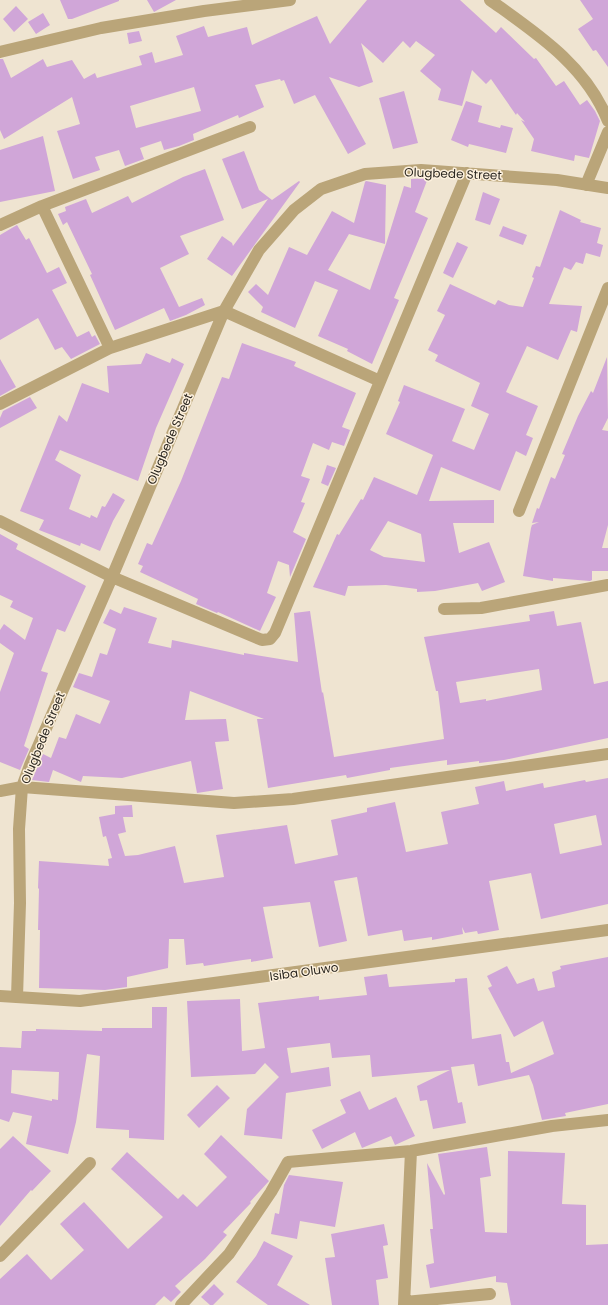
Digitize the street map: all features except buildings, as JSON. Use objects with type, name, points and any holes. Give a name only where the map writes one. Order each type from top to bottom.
[{"type":"street","points":[[0,52],[101,28],[204,11],[290,0]]},
{"type":"street","points":[[490,0],[550,44],[577,71],[601,102],[608,121]]},
{"type":"street","points":[[0,225],[42,206],[250,127]]},
{"type":"street","points":[[586,185],[608,132]]},
{"type":"street","name":"Olugbede Street","points":[[17,997],[20,903],[19,828],[22,787],[30,765],[112,577],[224,311],[259,250],[294,210],[321,189],[366,174],[421,170],[557,180],[608,188]]},
{"type":"street","points":[[0,521],[112,577],[262,640],[270,639],[275,633],[467,173]]},
{"type":"street","points":[[42,206],[110,348]]},
{"type":"street","points":[[519,512],[608,288]]},
{"type":"street","points":[[0,404],[110,348],[224,311],[380,381]]},
{"type":"street","points":[[444,610],[481,608],[608,585]]},
{"type":"street","points":[[0,791],[22,787],[234,803],[293,799],[608,754]]},
{"type":"street","name":"Isiba Oluwo","points":[[0,996],[80,1001],[608,930]]},
{"type":"street","points":[[180,1305],[229,1254],[271,1192],[288,1162],[411,1151],[552,1126],[608,1120]]},
{"type":"street","points":[[411,1151],[404,1304],[490,1294]]},
{"type":"street","points":[[0,1256],[90,1163]]}]
